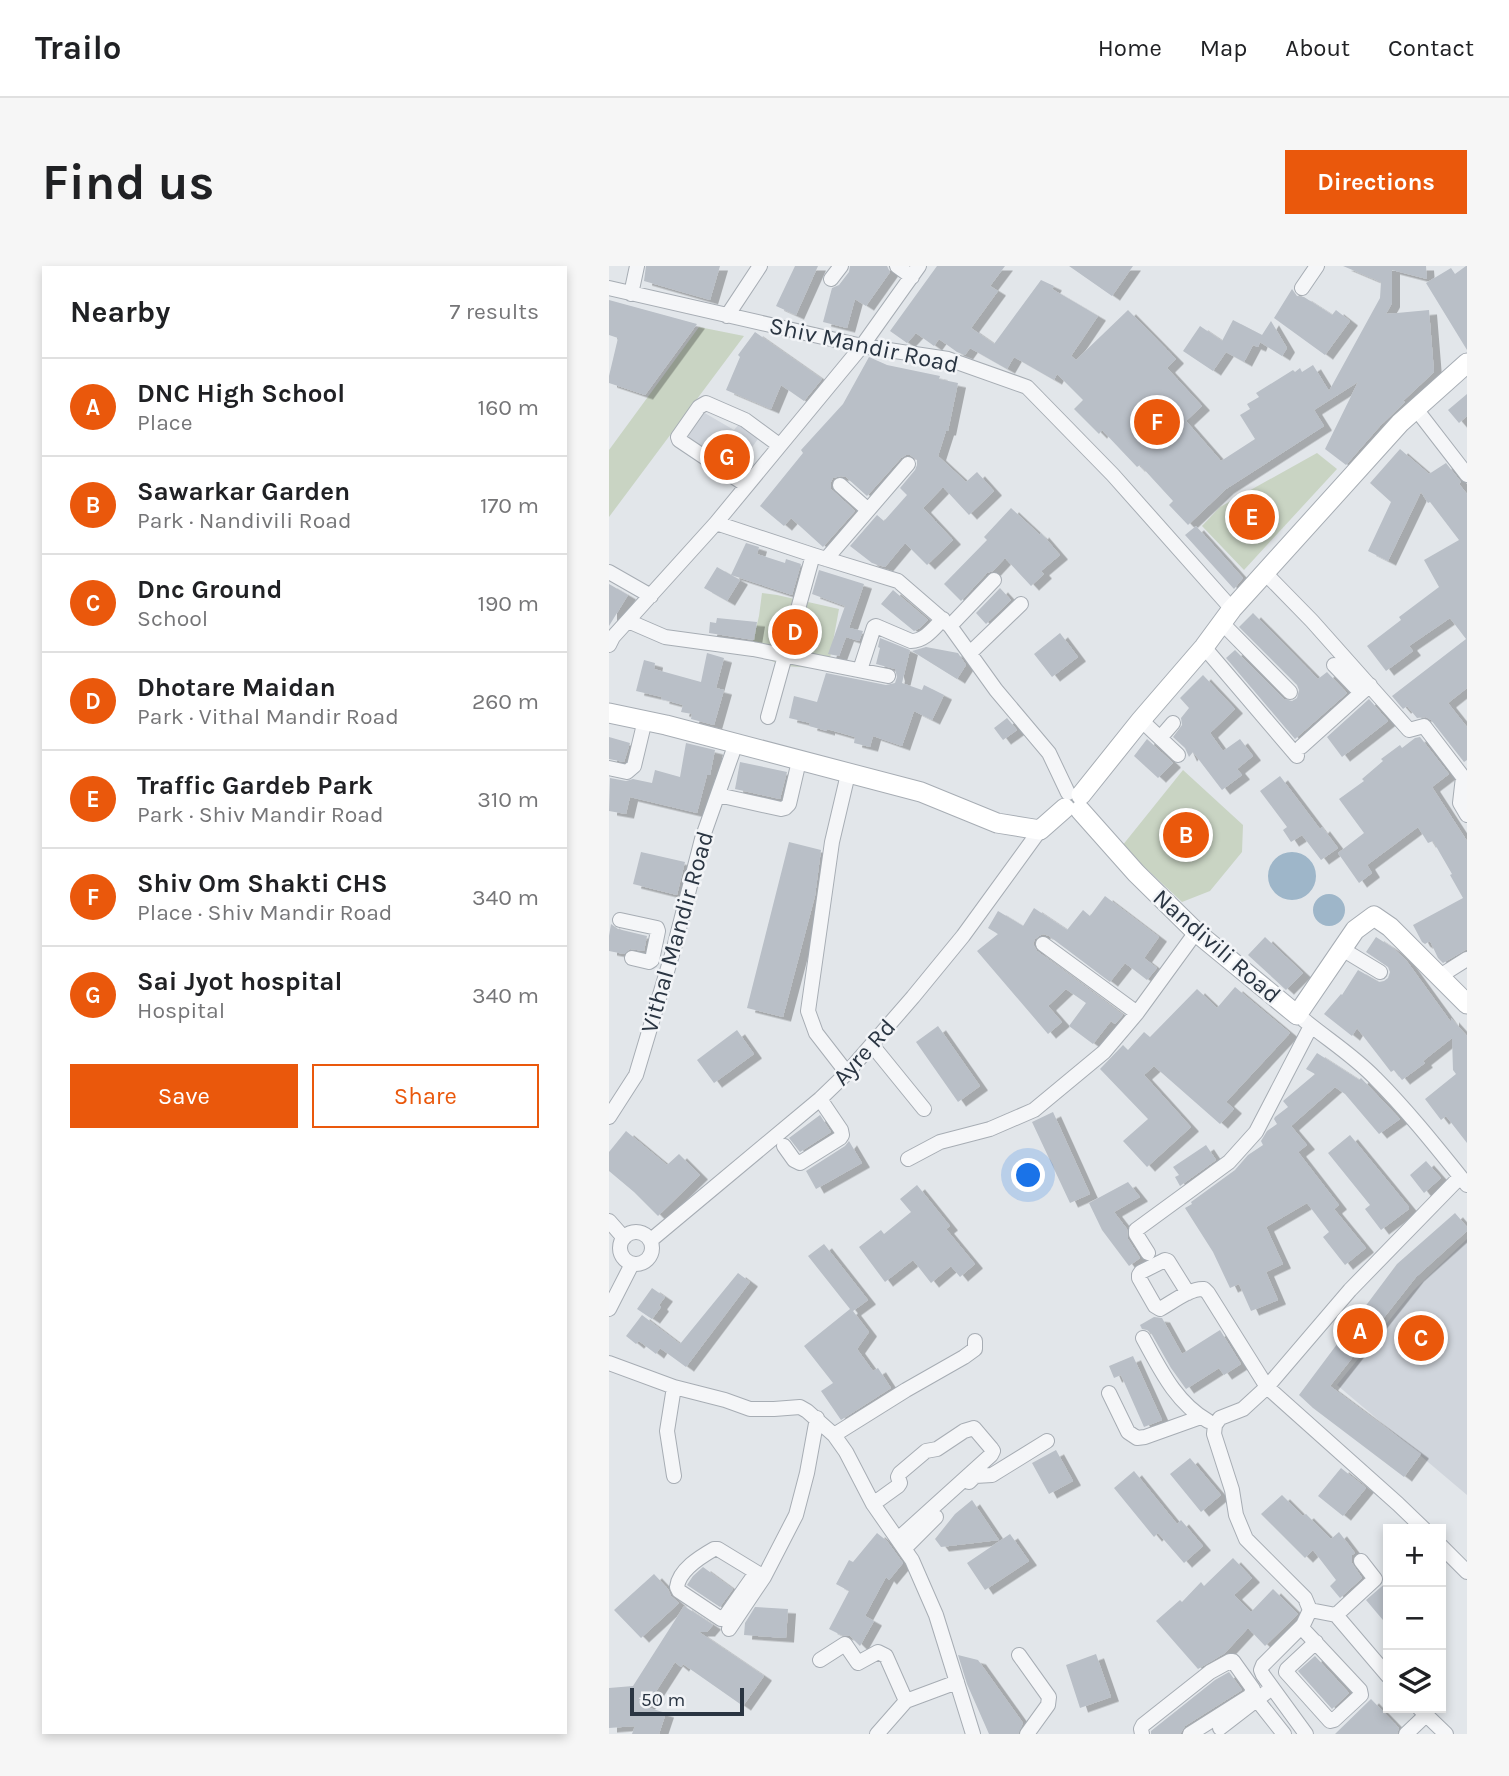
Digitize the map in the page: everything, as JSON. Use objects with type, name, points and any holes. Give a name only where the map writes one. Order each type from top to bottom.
[{"type":"street","points":[[631,294],[637,266]]},
{"type":"street","points":[[727,316],[760,266]]},
{"type":"street","points":[[831,279],[841,266]]},
{"type":"street","points":[[610,639],[716,523],[862,346],[915,271],[897,266]]},
{"type":"street","points":[[1302,288],[1317,266]]},
{"type":"street","name":"Shiv Mandir Road","points":[[609,288],[862,346],[948,359],[1027,387],[1114,475],[1290,692]]},
{"type":"street","points":[[609,713],[921,792],[997,823],[1040,830],[1074,801],[1227,616],[1401,423],[1467,363]]},
{"type":"street","points":[[746,485],[678,440],[699,407],[706,403],[745,420],[779,445]]},
{"type":"street","points":[[1416,409],[1467,475]]},
{"type":"street","points":[[768,717],[785,655],[820,557],[868,510],[908,464]]},
{"type":"street","points":[[840,485],[868,510]]},
{"type":"street","points":[[716,523],[898,581],[947,622],[996,690],[1049,753],[1074,801]]},
{"type":"street","points":[[609,572],[648,599]]},
{"type":"street","points":[[1266,574],[1312,621],[1366,689]]},
{"type":"street","points":[[860,670],[874,627],[916,642],[947,622],[994,580]]},
{"type":"street","points":[[609,581],[648,599]]},
{"type":"street","points":[[970,653],[1021,604]]},
{"type":"street","points":[[628,621],[665,637],[785,655],[888,676]]},
{"type":"street","points":[[1204,647],[1299,751],[1366,689]]},
{"type":"street","points":[[1334,664],[1366,689],[1409,730],[1424,726],[1463,777],[1460,803],[1467,815]]},
{"type":"street","points":[[609,768],[627,772],[634,766],[645,720]]},
{"type":"street","points":[[1141,720],[1178,755]]},
{"type":"street","points":[[1160,738],[1173,723]]},
{"type":"street","name":"Vithal Mandir Road","points":[[609,1116],[636,1075],[674,948],[702,839],[736,743]]},
{"type":"street","points":[[718,795],[785,808],[789,804],[799,761]]},
{"type":"street","points":[[847,1073],[816,1034],[808,1011],[832,842],[848,774]]},
{"type":"street","name":"Nandivili Road","points":[[1074,801],[1136,873],[1196,932],[1304,1021],[1342,949],[1355,930],[1374,916],[1390,927],[1467,1004]]},
{"type":"street","name":"Ayre Rd","points":[[650,1240],[820,1099],[847,1073],[963,936],[1040,830]]},
{"type":"street","points":[[619,920],[657,928],[651,961],[632,958]]},
{"type":"street","points":[[908,1160],[940,1142],[990,1129],[1034,1110],[1104,1052],[1137,1013],[1196,932]]},
{"type":"street","points":[[656,944],[674,948]]},
{"type":"street","points":[[1043,944],[1137,1013]]},
{"type":"street","points":[[1342,949],[1380,972]]},
{"type":"street","points":[[1440,976],[1467,958]]},
{"type":"street","points":[[1148,1253],[1136,1230],[1229,1162],[1256,1132],[1304,1021],[1355,1059],[1375,1078],[1464,1181],[1350,1290],[1267,1387],[1243,1409],[1220,1418],[1215,1425],[1214,1434],[1237,1515],[1247,1539],[1305,1598],[1310,1610]]},
{"type":"street","points":[[872,1045],[924,1109]]},
{"type":"street","points":[[784,1146],[794,1160],[800,1163],[840,1138],[841,1130],[820,1099]]},
{"type":"street","points":[[609,1221],[624,1238]]},
{"type":"street","points":[[638,1232],[647,1236],[652,1245],[651,1256],[643,1263],[632,1264],[623,1258],[621,1253],[621,1242],[624,1238],[628,1234],[638,1232]]},
{"type":"street","points":[[609,1309],[632,1264]]},
{"type":"street","points":[[1188,1293],[1199,1288],[1208,1293],[1267,1387],[1419,1524]]},
{"type":"street","points":[[1143,1338],[1170,1387],[1201,1417],[1215,1425]]},
{"type":"street","points":[[834,1435],[964,1357],[975,1349],[975,1341]]},
{"type":"street","points":[[609,1363],[674,1387],[750,1409],[800,1407],[807,1410],[834,1435],[873,1504],[912,1560],[936,1615],[973,1734]]},
{"type":"street","points":[[674,1387],[667,1431],[674,1476]]},
{"type":"street","points":[[1109,1393],[1128,1432],[1137,1438],[1201,1417]]},
{"type":"street","points":[[729,1629],[796,1514],[817,1419]]},
{"type":"street","points":[[873,1504],[898,1486],[900,1473],[926,1451],[937,1449],[964,1430],[974,1428],[991,1448],[991,1455],[902,1544]]},
{"type":"street","points":[[902,1544],[975,1476],[992,1475],[1047,1441]]},
{"type":"street","points":[[714,1549],[760,1575],[721,1619],[677,1587],[679,1578],[690,1565],[714,1549]]},
{"type":"street","points":[[1446,1551],[1467,1572]]},
{"type":"street","points":[[1336,1615],[1375,1579],[1361,1561]]},
{"type":"street","points":[[1310,1610],[1336,1615],[1383,1670]]},
{"type":"street","points":[[1303,1733],[1261,1670],[1301,1627],[1310,1610]]},
{"type":"street","points":[[1301,1627],[1315,1642],[1361,1693],[1330,1721],[1288,1675],[1287,1669],[1315,1642]]},
{"type":"street","points":[[820,1660],[845,1644],[858,1664],[878,1651],[886,1656],[906,1701]]},
{"type":"street","points":[[1276,1652],[1290,1666]]},
{"type":"street","points":[[1019,1655],[1049,1697],[1048,1705],[1027,1734]]},
{"type":"street","points":[[1142,1734],[1143,1725],[1210,1672],[1230,1661],[1235,1662],[1253,1689],[1250,1696],[1190,1734]]},
{"type":"street","points":[[1249,1684],[1263,1675]]},
{"type":"street","points":[[877,1734],[906,1701],[957,1682]]},
{"type":"street","points":[[1220,1728],[1272,1688]]},
{"type":"street","points":[[1257,1700],[1284,1734]]},
{"type":"street","points":[[1418,1723],[1446,1734]]},
{"type":"shaded area","points":[[703,412],[734,430],[740,423],[760,436],[734,473],[683,441]]},
{"type":"shaded area","points":[[1467,1239],[1467,1495],[1337,1385],[1413,1291]]},
{"type":"green space","points":[[699,327],[744,336],[609,517],[609,450]]},
{"type":"green space","points":[[1317,453],[1337,469],[1244,570],[1202,526],[1220,507]]},
{"type":"green space","points":[[762,593],[839,609],[828,669],[785,666],[750,653]]},
{"type":"green space","points":[[1183,770],[1243,825],[1242,852],[1210,891],[1182,902],[1122,846]]},
{"type":"water","points":[[1292,852],[1309,859],[1316,876],[1309,893],[1292,900],[1275,893],[1268,876],[1275,859]]},
{"type":"water","points":[[1329,894],[1340,899],[1345,910],[1340,921],[1329,926],[1318,921],[1313,910],[1318,899]]},
{"type":"building","points":[[646,266],[720,266],[710,300],[644,281]]},
{"type":"building","points":[[795,266],[818,266],[796,315],[776,306]]},
{"type":"building","points":[[850,266],[887,266],[890,272],[866,306],[855,299],[847,328],[823,322],[832,288],[839,285],[849,272]]},
{"type":"building","points":[[937,266],[1005,266],[990,286],[998,291],[971,328],[994,344],[1041,280],[1098,316],[1071,356],[1076,360],[1128,310],[1176,359],[1167,368],[1202,406],[1186,421],[1221,461],[1255,439],[1240,415],[1250,409],[1247,404],[1259,397],[1256,393],[1293,370],[1295,372],[1300,368],[1302,372],[1313,365],[1329,391],[1380,298],[1381,282],[1343,266],[1426,266],[1427,279],[1392,270],[1392,303],[1386,314],[1429,310],[1434,372],[1403,401],[1405,402],[1346,465],[1325,449],[1358,382],[1314,410],[1324,426],[1226,489],[1188,525],[1169,505],[1173,501],[1140,465],[1137,467],[1102,430],[1099,434],[1074,409],[1083,400],[1057,374],[1054,380],[1014,357],[1007,369],[970,348],[965,355],[939,339],[934,346],[916,333],[907,343],[890,331]]},
{"type":"building","points":[[1069,266],[1133,266],[1112,296]]},
{"type":"building","points":[[1466,266],[1467,350],[1426,283],[1451,268],[1455,274]]},
{"type":"building","points":[[1292,289],[1297,296],[1304,297],[1332,315],[1336,310],[1350,321],[1325,355],[1274,318]]},
{"type":"building","points":[[609,300],[697,324],[645,395],[609,383],[618,338],[609,335]]},
{"type":"building","points":[[1233,320],[1262,335],[1271,321],[1287,348],[1282,356],[1260,342],[1258,347],[1253,345],[1244,362],[1226,352],[1213,371],[1183,351],[1200,326],[1222,341]]},
{"type":"building","points":[[755,332],[822,379],[804,401],[781,385],[771,409],[726,390],[740,357],[738,355]]},
{"type":"building","points":[[869,357],[887,365],[940,376],[939,379],[958,383],[948,431],[938,456],[966,482],[977,472],[994,491],[969,515],[943,487],[923,508],[953,540],[927,565],[905,543],[885,567],[872,563],[850,546],[877,515],[884,521],[907,495],[900,488],[917,465],[917,460],[910,455],[901,458],[867,496],[846,477],[833,478],[831,489],[855,511],[823,547],[791,518],[784,526],[760,506],[803,453],[801,450],[843,404]]},
{"type":"building","points":[[1467,394],[1467,416],[1459,423],[1448,410]]},
{"type":"building","points":[[1400,449],[1429,474],[1446,463],[1467,494],[1467,688],[1448,703],[1467,727],[1467,760],[1464,762],[1431,720],[1426,717],[1417,718],[1407,706],[1403,709],[1392,696],[1466,639],[1450,618],[1409,646],[1413,651],[1386,671],[1367,646],[1401,620],[1399,617],[1439,587],[1424,560],[1459,540],[1421,492],[1388,561],[1368,551],[1391,502],[1370,483]]},
{"type":"building","points":[[1011,508],[1040,535],[1041,533],[1060,555],[1041,571],[1044,574],[1031,586],[1005,558],[961,601],[944,584],[987,540],[984,537]]},
{"type":"building","points":[[1196,526],[1243,578],[1234,589],[1185,535]]},
{"type":"building","points":[[746,543],[759,547],[757,554],[785,563],[786,559],[801,564],[792,595],[731,575]]},
{"type":"building","points":[[717,567],[740,580],[727,601],[704,588]]},
{"type":"building","points":[[819,570],[864,584],[849,628],[863,631],[859,641],[846,637],[839,656],[828,654],[845,606],[812,594]]},
{"type":"building","points":[[609,584],[628,595],[609,626]]},
{"type":"building","points":[[1000,588],[1011,600],[986,624],[976,613]]},
{"type":"building","points":[[893,590],[928,620],[920,628],[914,631],[881,604]]},
{"type":"building","points":[[1253,613],[1318,679],[1327,672],[1347,693],[1295,739],[1226,658],[1235,650],[1284,699],[1292,701],[1297,698],[1297,685],[1239,627]]},
{"type":"building","points":[[717,618],[757,622],[754,640],[709,633],[710,622],[716,623]]},
{"type":"building","points":[[1060,633],[1078,657],[1052,677],[1034,654]]},
{"type":"building","points":[[880,638],[910,650],[902,683],[922,690],[924,685],[944,695],[932,720],[914,711],[902,746],[873,736],[870,747],[854,743],[855,737],[809,726],[810,723],[789,718],[794,696],[817,702],[826,673],[886,685],[895,683],[895,669],[876,664]]},
{"type":"building","points":[[926,647],[958,653],[966,665],[957,679],[912,651]]},
{"type":"building","points":[[707,653],[724,658],[716,688],[724,690],[714,725],[691,719],[692,714],[681,712],[683,705],[636,691],[644,660],[655,663],[654,669],[701,682]]},
{"type":"building","points":[[1203,675],[1235,709],[1210,733],[1223,751],[1240,739],[1253,756],[1237,769],[1242,775],[1222,790],[1193,752],[1189,757],[1185,748],[1173,737],[1182,725],[1181,718],[1189,708],[1180,698]]},
{"type":"building","points":[[1369,699],[1388,721],[1342,757],[1327,737]]},
{"type":"building","points":[[1007,718],[1017,730],[1003,740],[994,728]]},
{"type":"building","points":[[609,737],[630,743],[624,762],[609,759]]},
{"type":"building","points":[[1420,737],[1449,774],[1432,787],[1467,841],[1467,949],[1443,963],[1430,941],[1425,944],[1422,942],[1413,925],[1463,898],[1433,841],[1428,843],[1418,827],[1367,865],[1372,873],[1359,883],[1338,853],[1364,833],[1339,799],[1364,781],[1362,779],[1383,761],[1381,759],[1400,745],[1402,748]]},
{"type":"building","points":[[1147,739],[1173,763],[1158,778],[1134,756]]},
{"type":"building","points":[[686,743],[715,750],[697,813],[630,797],[626,814],[609,811],[610,778],[652,783],[655,770],[680,777]]},
{"type":"building","points":[[740,762],[787,772],[780,799],[735,789]]},
{"type":"building","points":[[1280,776],[1338,848],[1321,860],[1302,835],[1291,842],[1283,830],[1287,827],[1260,791]]},
{"type":"building","points":[[789,842],[821,850],[815,896],[783,1017],[747,1008]]},
{"type":"building","points":[[641,852],[685,862],[677,895],[633,884]]},
{"type":"building","points":[[1105,896],[1159,937],[1144,958],[1157,968],[1147,980],[1125,963],[1110,982],[1049,936],[1039,936],[1033,944],[1037,951],[1123,1015],[1115,1024],[1111,1021],[1093,1044],[1069,1026],[1086,1003],[1066,989],[1048,1006],[1062,1022],[1048,1034],[977,951],[998,934],[988,928],[998,911],[1023,926],[1034,908],[1067,930],[1083,910],[1090,916]]},
{"type":"building","points":[[611,924],[618,929],[647,936],[644,951],[630,949],[624,954],[609,951]]},
{"type":"building","points":[[1265,937],[1303,973],[1286,990],[1248,955]]},
{"type":"building","points":[[1376,937],[1406,960],[1451,1022],[1451,1018],[1467,1036],[1467,1143],[1446,1116],[1441,1120],[1425,1099],[1456,1074],[1453,1070],[1452,1038],[1402,1080],[1394,1070],[1391,1072],[1357,1028],[1352,1036],[1324,1014],[1342,995],[1358,970],[1379,982],[1388,978],[1388,967],[1366,952]]},
{"type":"building","points":[[1235,987],[1290,1033],[1226,1102],[1234,1109],[1220,1124],[1154,1066],[1144,1075],[1191,1127],[1147,1167],[1123,1141],[1148,1119],[1100,1069],[1123,1045],[1128,1050],[1144,1032],[1150,1037],[1197,989],[1217,1008]]},
{"type":"building","points":[[938,1026],[980,1086],[958,1102],[916,1042]]},
{"type":"building","points":[[737,1030],[754,1054],[714,1083],[697,1060]]},
{"type":"building","points":[[1317,1053],[1359,1080],[1361,1078],[1400,1119],[1379,1134],[1345,1094],[1335,1087],[1291,1126],[1307,1145],[1298,1152],[1339,1205],[1334,1209],[1366,1248],[1345,1265],[1323,1237],[1329,1232],[1307,1203],[1266,1227],[1283,1264],[1266,1272],[1278,1300],[1251,1311],[1239,1284],[1230,1288],[1213,1252],[1185,1208],[1263,1145],[1261,1141],[1267,1131],[1277,1124],[1275,1117],[1288,1107],[1283,1101],[1315,1074],[1306,1069]]},
{"type":"building","points":[[1053,1112],[1090,1194],[1070,1203],[1032,1122]]},
{"type":"building","points":[[820,1115],[831,1132],[800,1152],[789,1138]]},
{"type":"building","points":[[626,1131],[667,1165],[679,1154],[700,1175],[658,1216],[609,1171],[609,1152]]},
{"type":"building","points":[[1350,1135],[1409,1207],[1381,1230],[1365,1209],[1370,1205],[1328,1153]]},
{"type":"building","points":[[849,1141],[862,1163],[816,1189],[806,1171]]},
{"type":"building","points":[[1206,1145],[1216,1160],[1180,1186],[1175,1177],[1179,1175],[1173,1167]]},
{"type":"building","points":[[1426,1161],[1441,1178],[1424,1193],[1410,1175]]},
{"type":"building","points":[[1128,1182],[1140,1197],[1114,1212],[1127,1229],[1128,1239],[1140,1258],[1129,1266],[1102,1230],[1089,1203]]},
{"type":"building","points":[[917,1185],[950,1226],[946,1229],[975,1264],[960,1277],[951,1266],[931,1283],[913,1260],[885,1282],[859,1247],[881,1230],[884,1234],[911,1212],[900,1199]]},
{"type":"building","points":[[1455,1213],[1467,1227],[1467,1231],[1416,1277],[1330,1386],[1421,1454],[1404,1477],[1299,1395],[1397,1264]]},
{"type":"building","points":[[824,1244],[868,1300],[853,1311],[869,1332],[857,1349],[873,1371],[878,1368],[891,1388],[841,1420],[821,1391],[833,1383],[804,1346],[850,1309],[808,1256]]},
{"type":"building","points":[[738,1273],[750,1282],[686,1367],[660,1348],[656,1354],[639,1341],[636,1344],[626,1336],[642,1315],[680,1344]]},
{"type":"building","points":[[652,1288],[665,1297],[652,1319],[637,1309]]},
{"type":"building","points":[[1154,1317],[1162,1318],[1182,1354],[1220,1330],[1241,1364],[1224,1375],[1219,1368],[1186,1389],[1151,1333],[1140,1325]]},
{"type":"building","points":[[1133,1356],[1162,1420],[1144,1427],[1121,1375],[1114,1378],[1109,1366]]},
{"type":"building","points":[[1056,1450],[1073,1481],[1049,1494],[1032,1463]]},
{"type":"building","points":[[1190,1458],[1221,1495],[1201,1512],[1170,1474]]},
{"type":"building","points":[[1341,1468],[1366,1488],[1343,1516],[1318,1496]]},
{"type":"building","points":[[1134,1471],[1177,1524],[1181,1520],[1203,1546],[1184,1563],[1158,1533],[1154,1537],[1114,1488]]},
{"type":"building","points":[[1282,1495],[1331,1539],[1339,1532],[1355,1553],[1352,1555],[1352,1563],[1362,1578],[1340,1598],[1330,1586],[1336,1580],[1313,1550],[1305,1558],[1261,1514]]},
{"type":"building","points":[[972,1500],[999,1540],[941,1547],[935,1539],[955,1514]]},
{"type":"building","points":[[877,1533],[887,1541],[903,1563],[889,1580],[886,1577],[865,1616],[874,1621],[860,1646],[850,1636],[829,1629],[849,1591],[836,1584],[849,1560],[853,1562]]},
{"type":"building","points":[[1010,1534],[1029,1561],[985,1590],[967,1563]]},
{"type":"building","points":[[1233,1558],[1252,1578],[1234,1595],[1251,1612],[1273,1589],[1298,1614],[1265,1646],[1248,1628],[1225,1653],[1198,1669],[1156,1621],[1180,1600],[1182,1602],[1201,1582],[1204,1586]]},
{"type":"building","points":[[703,1567],[733,1589],[720,1607],[687,1585]]},
{"type":"building","points":[[654,1574],[679,1603],[641,1638],[614,1610]]},
{"type":"building","points":[[1383,1585],[1383,1620],[1366,1600]]},
{"type":"building","points":[[684,1606],[713,1625],[707,1632],[699,1632],[764,1676],[743,1706],[683,1664],[681,1667],[675,1662],[646,1707],[666,1713],[659,1734],[632,1734],[635,1726],[609,1728],[609,1688],[633,1686]]},
{"type":"building","points":[[755,1607],[788,1609],[786,1638],[744,1635],[745,1623]]},
{"type":"building","points":[[1096,1654],[1111,1697],[1080,1708],[1066,1665]]},
{"type":"building","points":[[958,1655],[978,1660],[1023,1723],[1018,1734],[989,1734],[967,1684]]},
{"type":"building","points":[[1315,1656],[1349,1693],[1332,1709],[1298,1671]]},
{"type":"building","points":[[1229,1672],[1242,1690],[1185,1726],[1180,1734],[1151,1734],[1151,1731],[1215,1680]]},
{"type":"building","points":[[1371,1699],[1399,1728],[1397,1734],[1335,1734]]},
{"type":"place","name":"Shiv Om Shakti CHS","points":[[1157,422]]},
{"type":"place","name":"Sai Jyot hospital","points":[[727,457]]},
{"type":"place","name":"Traffic Gardeb Park","points":[[1252,517]]},
{"type":"place","name":"Dhotare Maidan","points":[[795,632]]},
{"type":"place","name":"Sawarkar Garden","points":[[1186,835]]},
{"type":"place","name":"DNC High School","points":[[1360,1331]]},
{"type":"place","name":"Dnc Ground","points":[[1421,1338]]}]
